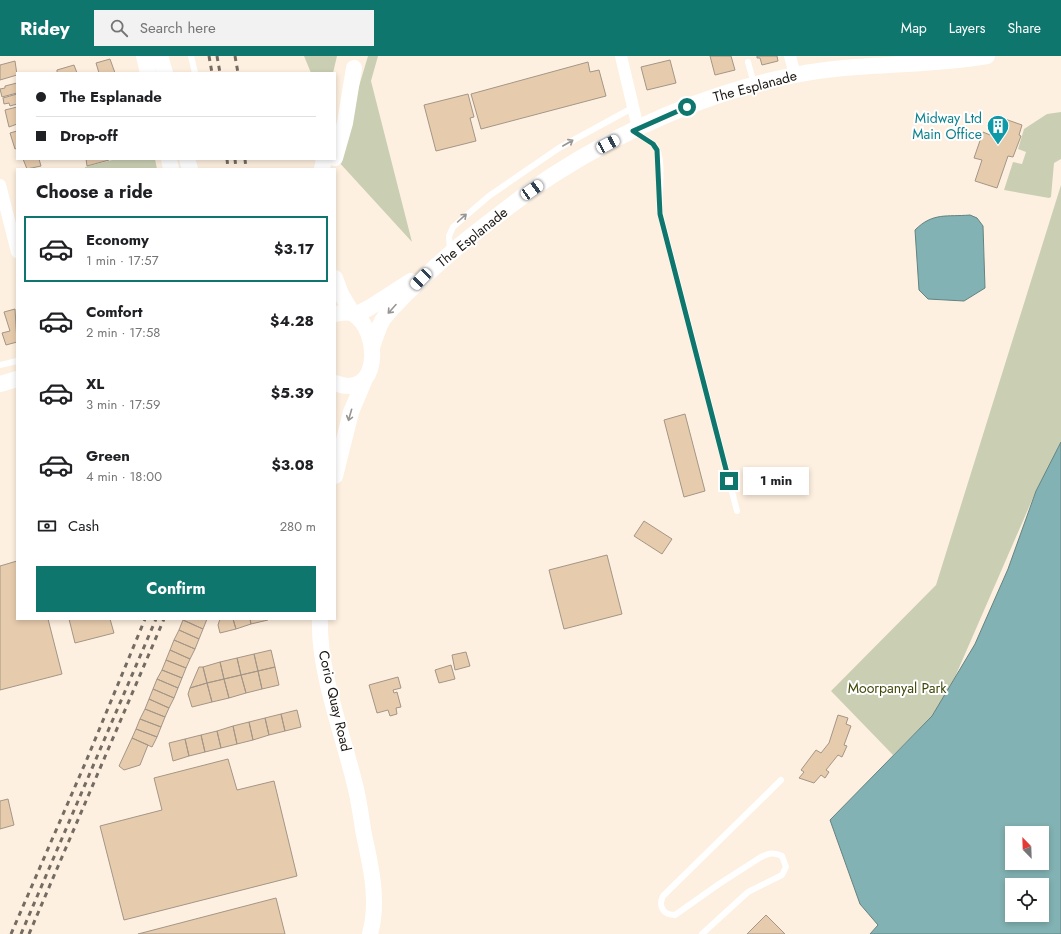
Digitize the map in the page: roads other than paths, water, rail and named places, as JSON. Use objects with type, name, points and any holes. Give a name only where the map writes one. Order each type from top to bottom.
[{"type":"main road","points":[[144,56],[148,72]]},
{"type":"main road","points":[[160,56],[165,72]]},
{"type":"main road","name":"The Esplanade","points":[[372,347],[379,327],[387,314],[450,252],[553,175],[636,129],[687,107],[754,85],[795,75],[849,66],[987,56]]},
{"type":"main road","points":[[336,115],[356,62]]},
{"type":"main road","points":[[336,154],[345,123],[356,62]]},
{"type":"main road","name":"The Esplanade","points":[[354,315],[429,271]]},
{"type":"main road","points":[[336,281],[341,294],[367,332],[372,347],[372,366],[351,412],[336,472]]},
{"type":"main road","points":[[336,314],[343,313],[354,315]]},
{"type":"main road","points":[[0,384],[16,379]]},
{"type":"main road","points":[[336,383],[350,385],[365,379]]},
{"type":"main road","name":"Corio Quay Road","points":[[320,620],[319,634],[331,692],[355,783],[371,872],[373,911],[370,934]]},
{"type":"main road","name":"Corio Quay Road","points":[[355,783],[368,818],[378,865],[382,902],[378,934]]},
{"type":"street","points":[[621,56],[634,107],[636,129]]},
{"type":"street","points":[[790,56],[795,75]]},
{"type":"street","points":[[0,185],[5,223],[16,250]]},
{"type":"lane","points":[[191,56],[195,72]]},
{"type":"lane","points":[[748,62],[754,85]]},
{"type":"lane","points":[[450,252],[449,236],[452,229],[489,196],[559,148],[634,107]]},
{"type":"lane","points":[[636,129],[653,144],[657,150],[660,214],[737,511]]},
{"type":"lane","points":[[0,365],[16,361]]},
{"type":"lane","points":[[702,934],[748,892],[782,874],[786,867],[782,856],[777,853],[769,853],[761,857],[675,915],[666,913],[662,909],[660,900],[781,780]]},
{"type":"water","points":[[970,215],[977,218],[983,226],[985,288],[964,301],[928,299],[919,290],[915,230],[928,220],[941,216]]},
{"type":"water","points":[[1061,442],[1061,934],[870,934],[878,925],[860,904],[830,820],[932,716],[975,644],[1008,569],[1036,491]]},
{"type":"railway","points":[[209,56],[212,72]]},
{"type":"railway","points":[[217,56],[220,72]]},
{"type":"railway","points":[[235,56],[238,72]]},
{"type":"railway","points":[[227,160],[228,168]]},
{"type":"railway","points":[[235,160],[236,168]]},
{"type":"railway","points":[[245,160],[246,168]]},
{"type":"railway","points":[[11,934],[87,759],[145,620]]},
{"type":"railway","points":[[21,934],[156,620]]},
{"type":"railway","points":[[29,934],[164,620]]},
{"type":"place","name":"Midway Ltd Main Office","points":[[998,146]]},
{"type":"park label","name":"Moorpanyal Park","points":[[897,688]]}]
